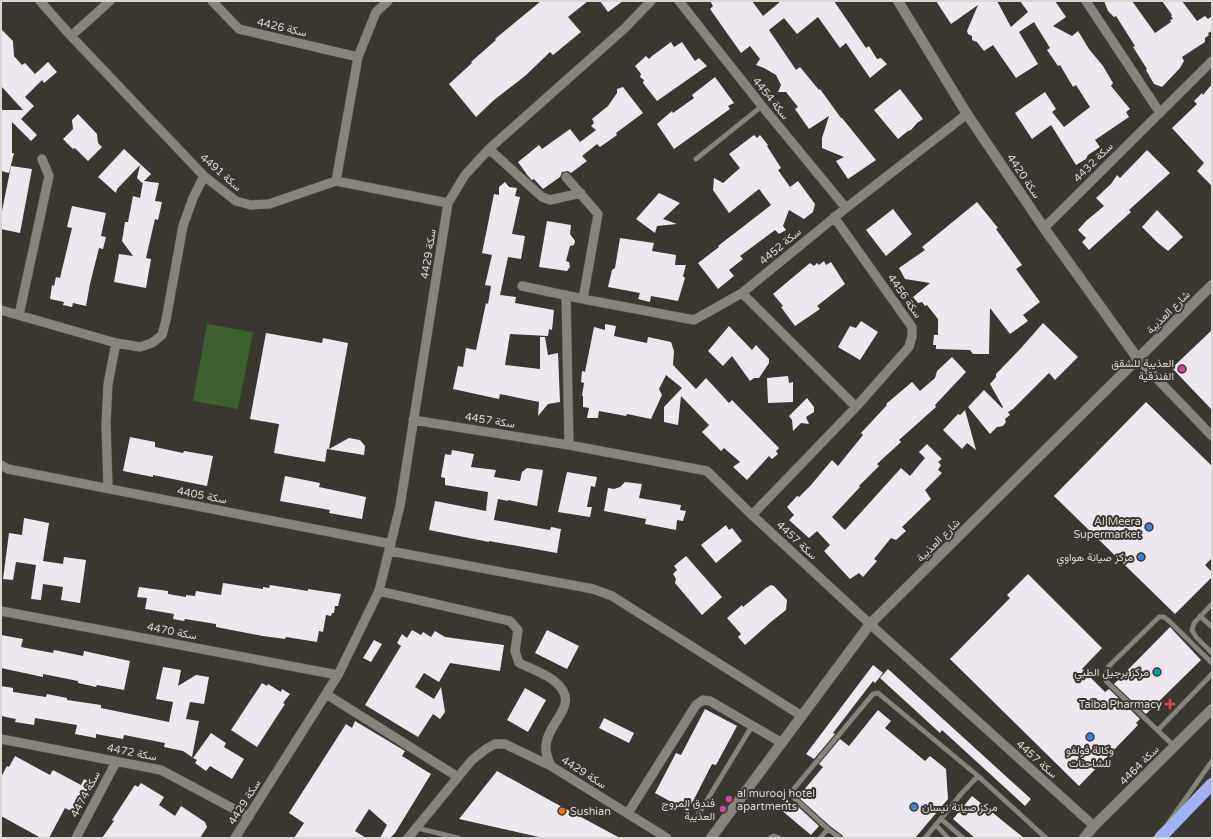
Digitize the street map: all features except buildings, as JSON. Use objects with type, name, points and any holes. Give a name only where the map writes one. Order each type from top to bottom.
[{"type":"highway","points":[[1159,838],[1212,784]]},
{"type":"street","name":"سكة 4491","points":[[40,1],[71,36],[204,176],[236,201],[251,205],[268,204],[336,180]]},
{"type":"street","points":[[71,36],[110,1]]},
{"type":"street","name":"سكة 4426","points":[[212,1],[239,29],[358,57]]},
{"type":"street","points":[[388,1],[376,12],[358,57],[336,180],[448,204]]},
{"type":"street","name":"سكة 4429","points":[[235,838],[338,675],[380,591],[400,506],[448,204],[465,175],[489,149],[625,28],[651,1]]},
{"type":"street","name":"سكة 4454","points":[[679,1],[762,106],[846,208]]},
{"type":"street","name":"سكة 4420","points":[[898,1],[967,114],[1044,228],[1138,359]]},
{"type":"street","points":[[1086,1],[1160,113]]},
{"type":"street","name":"سكة 4432","points":[[1044,228],[1212,61]]},
{"type":"street","name":"سكة 4452","points":[[522,286],[694,320],[742,293],[834,217],[967,114]]},
{"type":"street","points":[[489,149],[542,197],[550,200],[581,193]]},
{"type":"street","points":[[19,315],[49,176],[42,158]]},
{"type":"street","points":[[2,313],[19,315],[116,343],[140,347],[152,343],[162,336],[183,226],[193,198],[204,176]]},
{"type":"street","points":[[566,177],[598,214],[583,299]]},
{"type":"street","name":"سكة 4456","points":[[752,515],[856,407],[909,347],[912,336],[912,326],[834,217]]},
{"type":"street","name":"شارع العذيبة","points":[[711,838],[870,624],[1212,285]]},
{"type":"street","points":[[742,293],[856,407]]},
{"type":"street","points":[[566,295],[569,445]]},
{"type":"street","points":[[108,488],[106,418],[108,384],[116,343]]},
{"type":"street","points":[[1138,359],[1212,436]]},
{"type":"street","name":"سكة 4457","points":[[413,420],[569,445],[707,470],[752,515],[870,624],[1094,826]]},
{"type":"street","name":"سكة 4405","points":[[5,467],[593,589],[612,596],[802,716]]},
{"type":"street","name":"سكة 4429","points":[[380,591],[510,621],[518,630],[515,651],[519,664],[552,679],[563,689],[566,699],[563,710],[546,740],[546,756],[552,766],[628,813],[654,834],[667,838]]},
{"type":"street","name":"سكة 4470","points":[[1,611],[338,675]]},
{"type":"street","points":[[326,694],[458,777]]},
{"type":"street","points":[[628,813],[696,705],[703,700],[710,701],[782,743]]},
{"type":"street","name":"سكة 4464","points":[[1084,838],[1094,826],[1212,709]]},
{"type":"street","name":"سكة 4472","points":[[1,739],[161,770],[249,817]]},
{"type":"street","points":[[408,838],[472,760],[495,744],[505,744],[552,766]]},
{"type":"street","name":"سكة 4474","points":[[76,838],[116,762]]},
{"type":"lane","points":[[696,159],[762,106]]},
{"type":"lane","points":[[1212,604],[1194,623],[1192,630],[1196,637],[1212,653]]},
{"type":"lane","points":[[1200,616],[1212,627]]},
{"type":"lane","points":[[1174,746],[1106,681],[1109,666],[1159,617],[1164,617],[1168,620],[1212,663]]},
{"type":"lane","points":[[1158,730],[1212,674]]},
{"type":"lane","points":[[840,838],[791,795],[792,791],[873,694],[878,693],[978,776],[1046,837]]},
{"type":"lane","points":[[698,815],[752,726]]},
{"type":"lane","points":[[1159,838],[1212,761]]},
{"type":"lane","points":[[925,838],[978,776]]},
{"type":"lane","points":[[940,819],[962,838]]},
{"type":"lane","points":[[936,826],[948,838]]},
{"type":"lane","points":[[417,828],[458,838]]},
{"type":"lane","points":[[820,838],[828,829]]},
{"type":"lane","points":[[770,838],[773,836],[779,838]]},
{"type":"green space","points":[[207,324],[253,332],[238,409],[193,401]]},
{"type":"place","name":"العذيبة للشقق الفندقية","points":[[1182,369]]},
{"type":"place","name":"Al Meera Supermarket","points":[[1149,527]]},
{"type":"place","name":"مركز صيانة هواوي","points":[[1141,557]]},
{"type":"place","name":"مركز برجيل الطبي","points":[[1157,672]]},
{"type":"place","name":"Taiba Pharmacy","points":[[1170,704]]},
{"type":"place","name":"وكالة فولفو للشاحنات","points":[[1090,737]]},
{"type":"place","name":"al murooj hotel apartments","points":[[729,799]]},
{"type":"place","name":"مركز صيانة نيسان","points":[[914,807]]},
{"type":"place","name":"فندق المروج العذيبة","points":[[723,809]]},
{"type":"place","name":"Sushian","points":[[562,811]]}]
